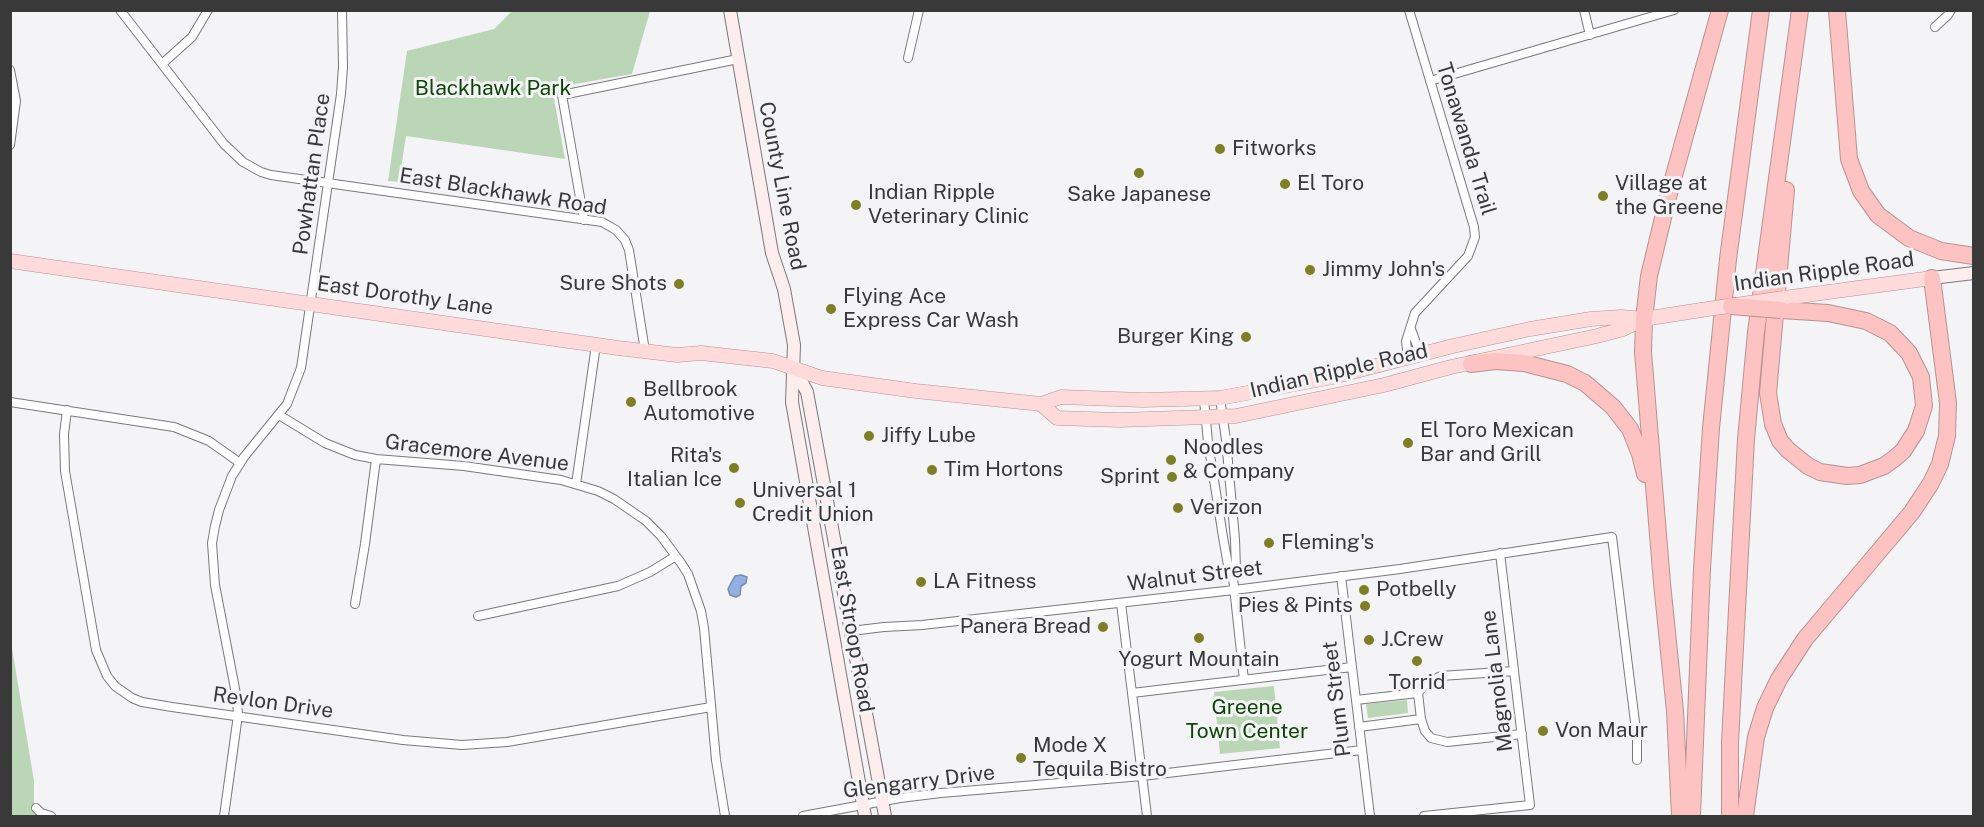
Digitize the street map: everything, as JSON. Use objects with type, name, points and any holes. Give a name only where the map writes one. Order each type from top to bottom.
[{"type":"highway","points":[[1680,816],[1676,711],[1662,583],[1643,352],[1644,319],[1649,276],[1668,197],[1720,10]]},
{"type":"highway","points":[[1692,816],[1701,581],[1711,428],[1728,259],[1761,10]]},
{"type":"highway","points":[[1730,816],[1731,719],[1746,439],[1756,332],[1800,10]]},
{"type":"highway","points":[[1837,10],[1849,159],[1853,174],[1867,202],[1888,224],[1909,238],[1941,251],[1974,256]]},
{"type":"highway","points":[[1731,306],[1783,304],[1866,321],[1890,333],[1909,352],[1921,377],[1924,406],[1916,431],[1907,446],[1895,458],[1873,471],[1847,476],[1820,472],[1799,460],[1788,450],[1780,441],[1773,424],[1768,393],[1786,193],[1786,110]]},
{"type":"highway","points":[[1745,816],[1756,737],[1765,708],[1779,679],[1805,639],[1912,512],[1940,464],[1947,436],[1948,403],[1932,278]]},
{"type":"highway","points":[[1471,364],[1508,361],[1546,367],[1585,383],[1613,407],[1630,429],[1640,454],[1662,583]]},
{"type":"main road","name":"County Line Road","points":[[730,10],[772,253],[784,289],[795,345],[794,368]]},
{"type":"main road","name":"East Dorothy Lane","points":[[10,261],[596,345],[677,355],[701,353],[773,361],[794,368]]},
{"type":"main road","name":"Indian Ripple Road","points":[[1783,304],[1974,273]]},
{"type":"main road","name":"Indian Ripple Road","points":[[794,368],[822,378],[1041,405],[1061,397],[1204,400],[1333,377],[1530,329],[1621,317],[1644,319],[1731,306]]},
{"type":"main road","name":"Indian Ripple Road","points":[[1041,405],[1057,418],[1119,420],[1236,416],[1597,336],[1623,329],[1644,319]]},
{"type":"main road","points":[[1384,385],[1394,374],[1415,369],[1414,356]]},
{"type":"main road","name":"East Stroop Road","points":[[794,368],[807,392],[885,816]]},
{"type":"main road","name":"East Stroop Road","points":[[794,368],[792,402],[864,811]]},
{"type":"main road","points":[[826,502],[825,509],[813,522],[822,530],[825,543],[838,561]]},
{"type":"street","name":"East Blackhawk Road","points":[[120,10],[224,144],[243,162],[261,172],[610,225],[625,240],[630,257],[645,351]]},
{"type":"street","points":[[162,64],[184,47],[208,10]]},
{"type":"street","name":"Powhattan Place","points":[[224,816],[238,715],[237,699],[215,585],[212,543],[224,494],[240,463],[287,404],[301,368],[341,94],[342,10]]},
{"type":"street","points":[[909,58],[919,10]]},
{"type":"street","name":"Tonawanda Trail","points":[[1409,10],[1474,227],[1475,237],[1468,256],[1415,313],[1411,322],[1414,356]]},
{"type":"street","points":[[1584,10],[1590,35]]},
{"type":"street","points":[[1430,81],[1674,10]]},
{"type":"street","points":[[1935,27],[1951,10]]},
{"type":"street","points":[[584,220],[562,95],[738,59]]},
{"type":"street","points":[[10,70],[16,101],[11,142]]},
{"type":"street","points":[[576,484],[596,345]]},
{"type":"street","points":[[1220,398],[1235,539],[1236,570],[1233,578]]},
{"type":"street","points":[[1204,400],[1208,442],[1223,537],[1229,571],[1233,578],[1244,680]]},
{"type":"street","points":[[10,402],[174,427],[209,441],[240,463]]},
{"type":"street","name":"Revlon Drive","points":[[68,410],[64,434],[65,471],[96,650],[107,676],[123,693],[142,702],[403,740],[462,745],[507,742],[711,707]]},
{"type":"street","name":"Gracemore Avenue","points":[[279,415],[325,443],[356,455],[376,459],[464,465],[576,484],[598,491],[633,511],[661,536],[688,574],[701,611],[716,760],[725,816]]},
{"type":"street","points":[[355,604],[376,459]]},
{"type":"street","name":"Walnut Street","points":[[851,632],[1234,590],[1612,537],[1637,738],[1637,760]]},
{"type":"street","name":"Magnolia Lane","points":[[1424,816],[1530,805],[1500,554]]},
{"type":"street","points":[[478,616],[618,586],[650,572],[676,556]]},
{"type":"street","name":"Plum Street","points":[[1341,576],[1370,816]]},
{"type":"street","points":[[1121,603],[1147,816]]},
{"type":"street","points":[[1132,693],[1352,667]]},
{"type":"street","points":[[1514,671],[1441,676],[1426,683],[1418,693],[1419,707],[1425,731],[1431,738],[1447,742],[1522,734]]},
{"type":"street","points":[[1356,700],[1418,693]]},
{"type":"street","points":[[1359,727],[1421,719]]},
{"type":"street","name":"Glengarry Drive","points":[[803,816],[864,811],[883,802],[941,793],[1142,776],[1362,750]]},
{"type":"street","points":[[36,808],[51,816]]},
{"type":"green space","name":"Blackhawk Park","points":[[513,10],[650,11],[632,74],[552,88],[565,159],[406,136],[399,182],[388,181],[407,51],[494,29]]},
{"type":"green space","points":[[10,636],[34,781],[34,803],[36,808],[50,816],[11,816]]},
{"type":"green space","name":"Greene Town Center","points":[[1274,686],[1280,748],[1220,754],[1214,692]]},
{"type":"green space","points":[[1407,700],[1408,713],[1368,718],[1366,704]]},
{"type":"water","points":[[735,576],[747,577],[746,583],[741,586],[740,595],[736,597],[730,595],[728,589],[731,583]]},
{"type":"place","name":"Fitworks","points":[[1220,149]]},
{"type":"place","name":"Sake Japanese","points":[[1139,173]]},
{"type":"place","name":"El Toro","points":[[1285,184]]},
{"type":"place","name":"Village at the Greene","points":[[1603,196]]},
{"type":"place","name":"Indian Ripple Veterinary Clinic","points":[[856,205]]},
{"type":"place","name":"Jimmy John's","points":[[1310,270]]},
{"type":"place","name":"Sure Shots","points":[[679,284]]},
{"type":"place","name":"Flying Ace Express Car Wash","points":[[831,309]]},
{"type":"place","name":"Burger King","points":[[1246,337]]},
{"type":"place","name":"Bellbrook Automotive","points":[[631,402]]},
{"type":"place","name":"Jiffy Lube","points":[[869,436]]},
{"type":"place","name":"El Toro Mexican Bar and Grill","points":[[1408,443]]},
{"type":"place","name":"Noodles & Company","points":[[1171,460]]},
{"type":"place","name":"Rita's Italian Ice","points":[[734,468]]},
{"type":"place","name":"Tim Hortons","points":[[932,470]]},
{"type":"place","name":"Sprint","points":[[1172,477]]},
{"type":"place","name":"Universal 1 Credit Union","points":[[740,503]]},
{"type":"place","name":"Verizon","points":[[1178,508]]},
{"type":"place","name":"Fleming's","points":[[1269,543]]},
{"type":"place","name":"LA Fitness","points":[[921,582]]},
{"type":"place","name":"Potbelly","points":[[1364,590]]},
{"type":"place","name":"Pies & Pints","points":[[1365,606]]},
{"type":"place","name":"Panera Bread","points":[[1103,627]]},
{"type":"place","name":"Yogurt Mountain","points":[[1199,638]]},
{"type":"place","name":"J.Crew","points":[[1369,640]]},
{"type":"place","name":"Torrid","points":[[1417,661]]},
{"type":"place","name":"Von Maur","points":[[1543,731]]},
{"type":"place","name":"Mode X Tequila Bistro","points":[[1021,758]]}]
